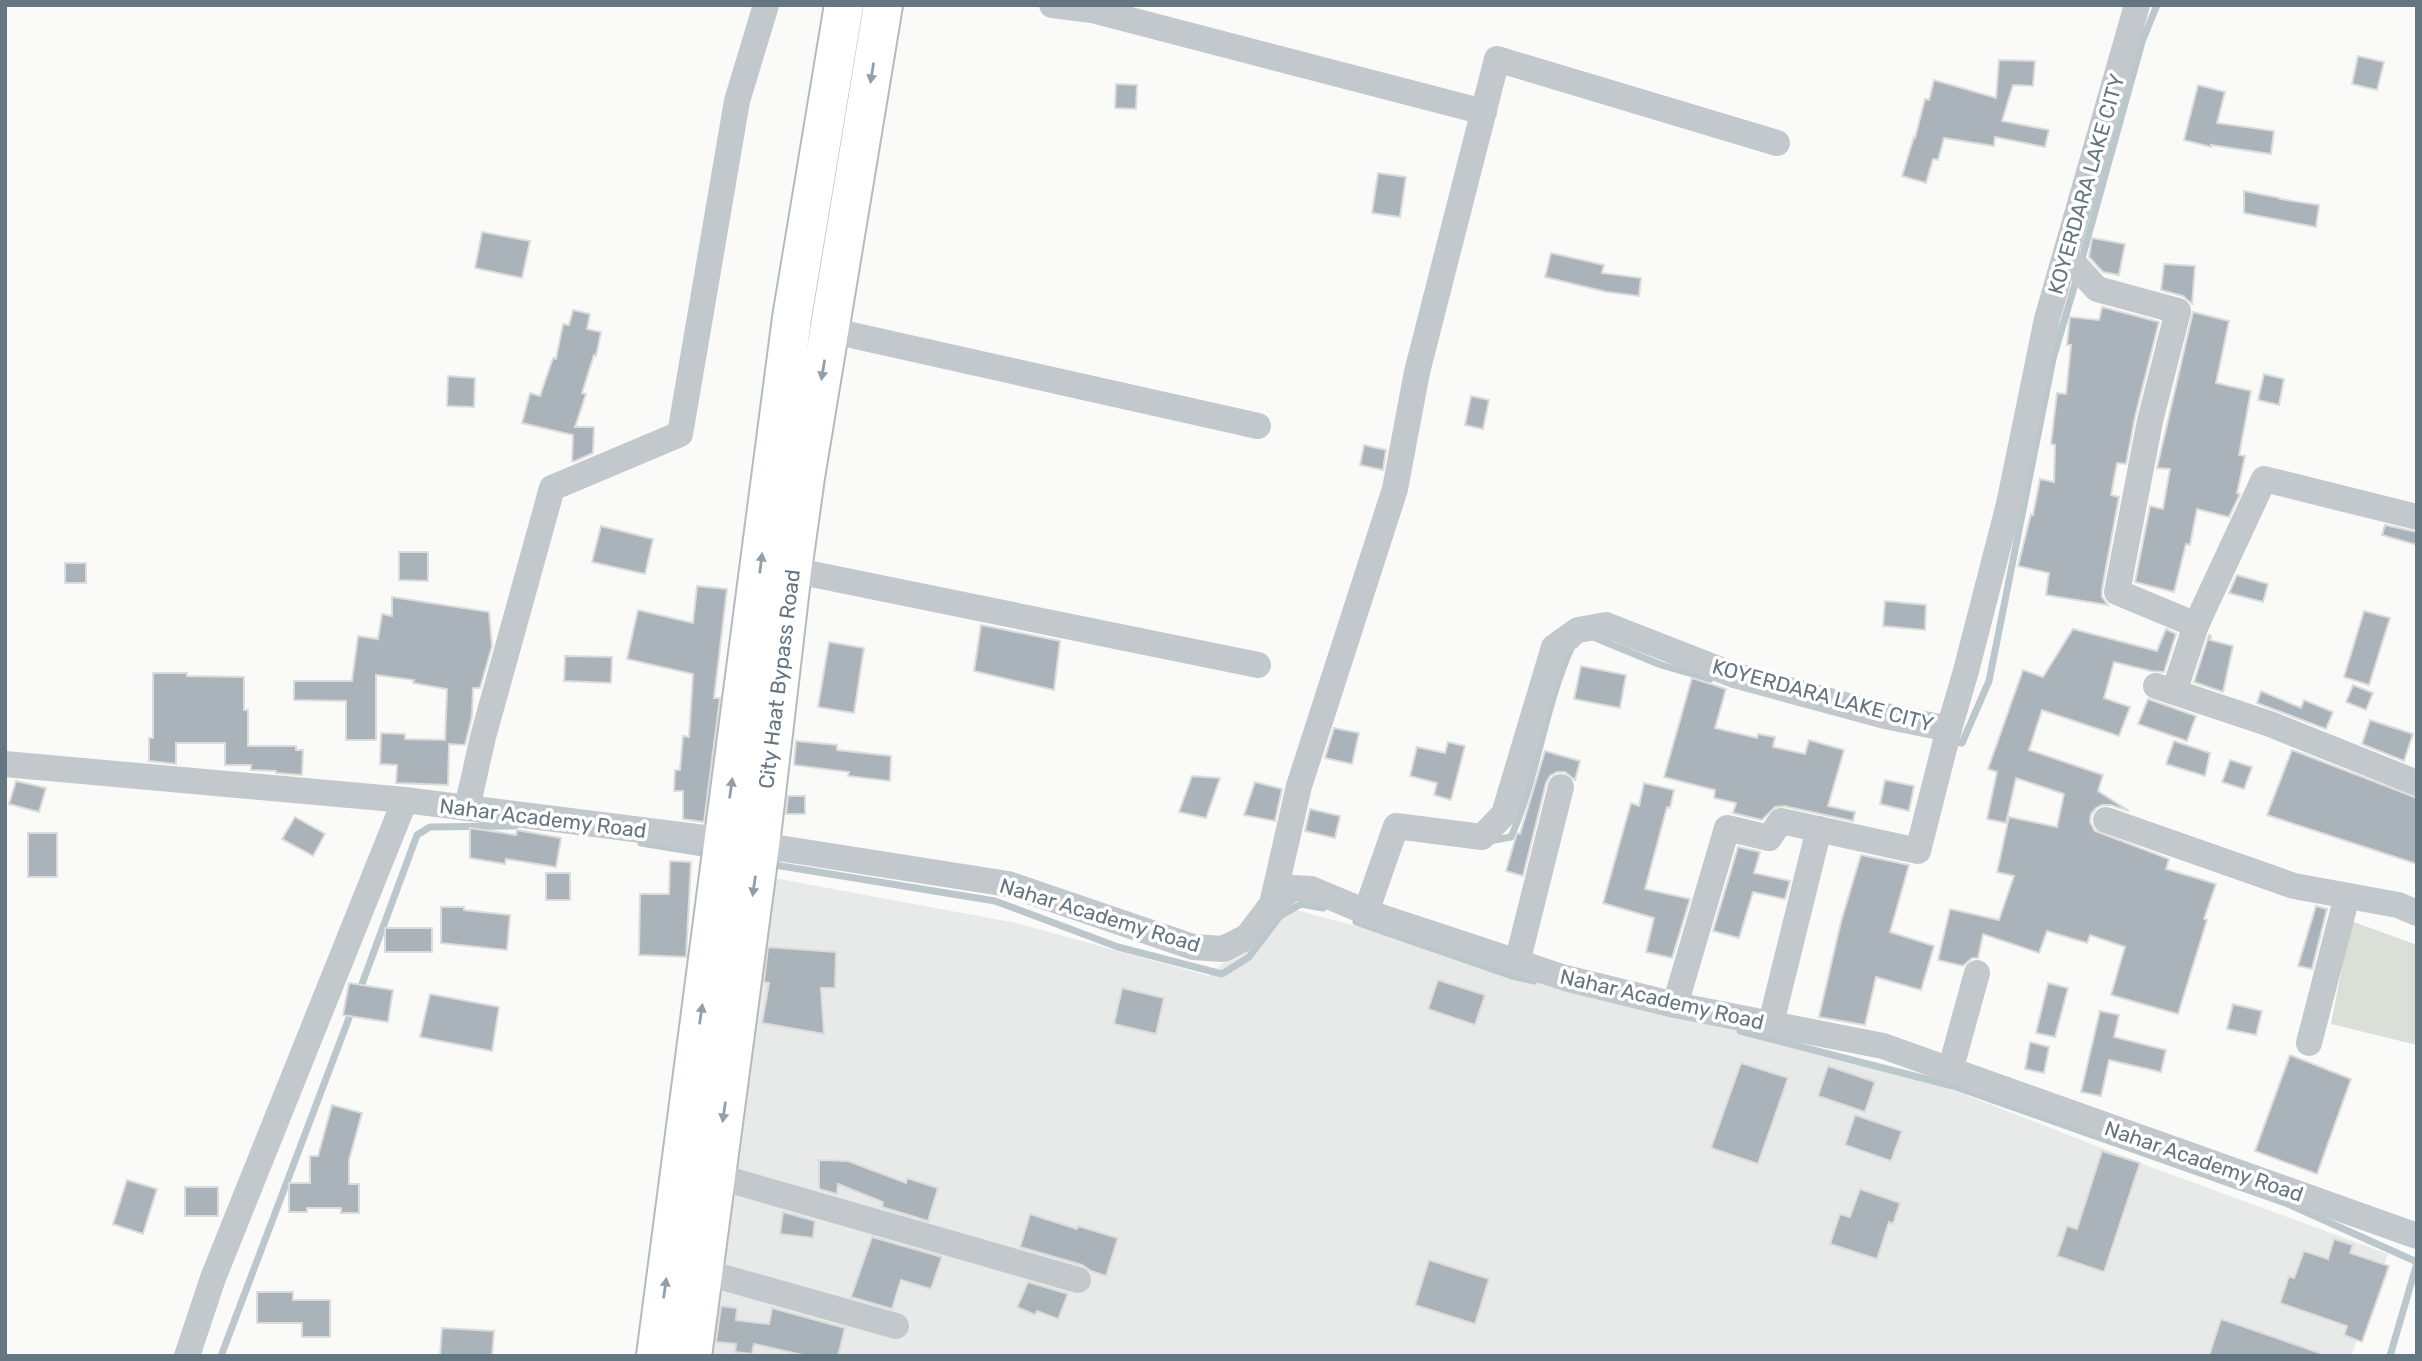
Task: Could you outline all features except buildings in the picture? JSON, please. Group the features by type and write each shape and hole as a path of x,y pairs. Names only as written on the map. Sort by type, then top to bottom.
{"main road":[{"name":"City Haat Bypass Road","path":"692,1356 716,1177 742,844 792,318 844,5"},
{"name":"City Haat Bypass Road","path":"656,1356 742,844 792,570 883,5"}],"street":[{"path":"467,808 552,488 680,433 737,101 766,5"},
{"path":"1052,5 1092,10 1484,112"},
{"name":"KOYERDARA LAKE CITY","path":"1366,912 1396,826 1482,836 1504,814 1554,647 1577,630 1606,625 1734,675 1885,716 1949,729 2006,516 2047,319 2137,5"},
{"path":"1272,904 1299,786 1395,489 1418,372 1497,59 1777,143"},
{"path":"2066,255 2097,289 2178,312 2150,421 2117,592 2196,625"},
{"path":"829,330 1258,426"},
{"path":"2417,517 2264,478 2165,689 2270,724 2417,783"},
{"path":"792,570 1258,666"},
{"path":"1675,1005 1727,828 1769,838 1781,821 1917,851 1949,729"},
{"name":"Nahar Academy Road","path":"5,764 405,800 742,844 1008,884 1192,951 1223,949 1247,937 1272,904 1293,888 1311,888 1366,912 1565,978 1675,1005 1883,1046 2417,1236"},
{"path":"1517,963 1561,788"},
{"path":"187,1356 213,1278 405,800"},
{"path":"2106,820 2294,886 2398,905 2417,913"},
{"path":"1771,1023 1819,829"},
{"path":"2309,1043 2347,896"},
{"path":"1950,1071 1977,973"},
{"path":"716,1177 1078,1280"},
{"path":"704,1272 896,1326"}],"shaded area":[{"path":"753,874 1016,923 1209,976 1285,907 1933,1082 2140,1163 2388,1254 2351,1356 689,1356"},
{"path":"2351,921 2417,945 2417,1045 2331,1024"}],"waterway":[{"path":"2081,262 2142,42 2157,5"},
{"path":"1952,741 1962,743 1989,681 2053,359 2077,277"},
{"path":"1593,637 1661,665 1710,679"},
{"path":"1489,841 1511,837 1528,790 1554,693 1572,646 1575,645"},
{"path":"359,992 417,835 430,827 515,826"},
{"path":"641,843 709,854"},
{"path":"769,864 995,901 1118,947 1222,974 1249,957 1280,916 1301,904 1323,908"},
{"path":"1356,922 1512,976 1534,981"},
{"path":"221,1356 352,1010"},
{"path":"1740,1031 1953,1086 2288,1204 2417,1262"},
{"path":"2390,1356 2417,1263"}]}
